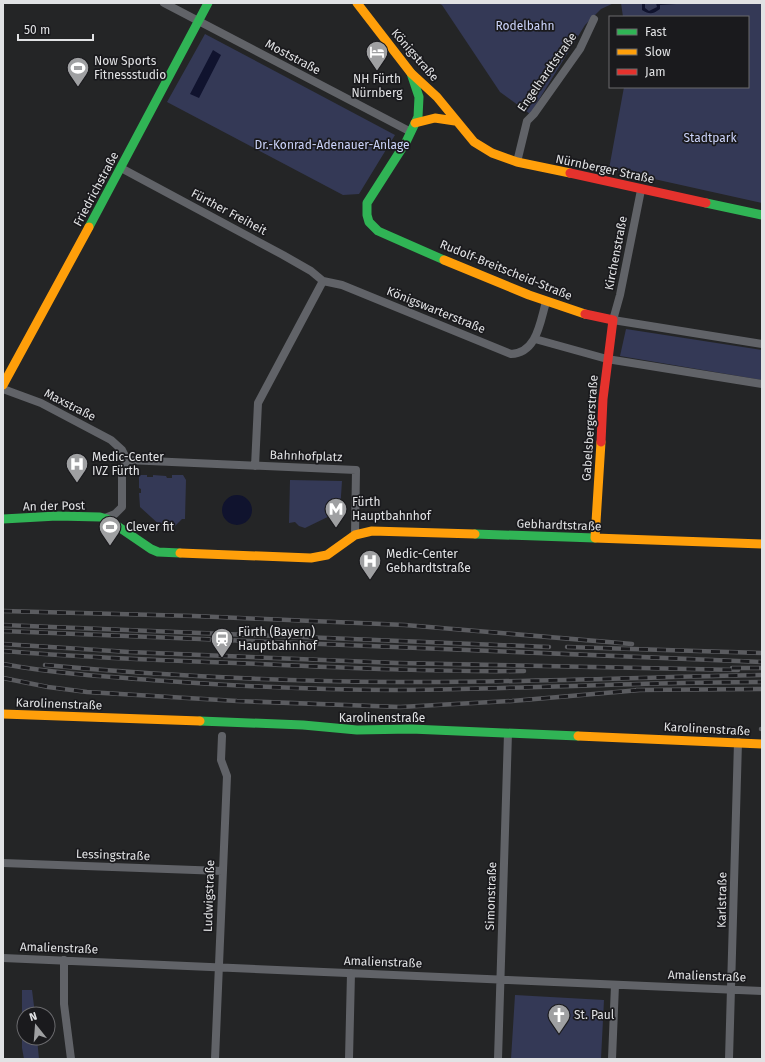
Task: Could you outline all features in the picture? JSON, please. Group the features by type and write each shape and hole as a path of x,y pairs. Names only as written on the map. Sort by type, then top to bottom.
{"main road":[{"name":"Friedrichstraße","path":"3,385 121,168 208,3"},
{"name":"Königstraße","path":"357,3 411,73 437,97 455,121"},
{"path":"411,73 419,98 419,116 411,132"},
{"path":"415,123 425,118 436,116 455,121"},
{"name":"Nürnberger Straße","path":"455,121 474,142 492,153 517,162 762,215"},
{"name":"Rudolf-Breitscheid-Straße","path":"411,132 369,198 366,208 367,220 371,226 378,231 546,302 613,320"},
{"name":"Gabelsbergerstraße","path":"595,538 603,399 613,320"},
{"name":"An der Post","path":"3,520 58,517 105,518"},
{"path":"105,518 146,548 158,552 311,558 327,554 355,535"},
{"name":"Gebhardtstraße","path":"355,535 372,531 762,544"},
{"name":"Karolinenstraße","path":"3,714 303,725 324,729 376,731 411,729 762,744"}],"street":[{"name":"Moststraße","path":"164,3 411,132"},
{"name":"Engelhardtstraße","path":"517,162 527,121 580,49 594,19"},
{"name":"Fürther Freiheit","path":"121,168 312,271 323,281"},
{"name":"Kirchenstraße","path":"613,320 620,295 641,190"},
{"name":"Königswarterstraße","path":"323,281 342,285 511,354 524,352 532,344 535,339 546,302"},
{"path":"255,466 258,403 323,281"},
{"name":"Rudolf-Breitscheid-Straße","path":"613,320 762,344"},
{"path":"535,339 607,359 762,384"},
{"name":"Maxstraße","path":"3,389 41,403 111,440 122,450 127,460"},
{"path":"105,518 115,514 122,507 122,470 127,460"},
{"name":"Bahnhofplatz","path":"127,460 356,470 355,535"},
{"name":"Simonstraße","path":"498,1059 508,733"},
{"name":"Ludwigstraße","path":"215,1059 227,776 221,760 222,736"},
{"name":"Karlstraße","path":"729,1059 738,742"},
{"name":"Lessingstraße","path":"3,863 222,871"},
{"name":"Amalienstraße","path":"3,958 762,990"},
{"path":"64,960 64,1004 71,1059"},
{"path":"348,1059 351,973"},
{"path":"612,1059 615,985"}],"green space":[{"name":"Rodelbahn","path":"438,3 614,3 601,9 585,25 530,114 500,92 442,5"},
{"name":"Stadtpark","path":"621,3 762,3 762,203 609,169 624,88 749,88 749,16 623,16"},
{"name":"Dr.-Konrad-Adenauer-Anlage","path":"205,34 395,135 359,194 343,195 167,102"},
{"path":"626,329 762,350 762,380 620,356"},
{"path":"147,475 147,477 153,477 153,475 166,476 167,478 172,478 172,475 183,475 186,480 185,519 182,519 174,527 162,527 140,507 139,493 141,493 141,489 139,488 139,476"},
{"path":"290,480 342,481 340,511 305,528 299,526 295,522 289,523"},
{"path":"22,990 32,990 34,1006 22,1006"},
{"path":"515,995 604,1000 601,1059 511,1059"},
{"path":"22,1046 38,1046 39,1059 24,1059"}],"shaded area":[{"path":"645,3 645,8 649,11 657,7 656,3 692,3 660,5 660,9 655,12 647,13 642,10 642,4"},
{"path":"213,50 221,55 199,98 190,94"},
{"path":"237,495 248,499 252,510 248,521 237,525 226,521 222,510 226,499"}],"railway":[{"path":"3,611 194,616 405,625 632,644"},
{"path":"3,625 549,647"},
{"path":"3,631 762,662"},
{"path":"3,644 129,652 397,663 738,670"},
{"path":"567,647 762,653"},
{"path":"3,651 67,656 359,668 524,671"},
{"path":"3,664 64,673 125,678 240,686 350,690 423,690 762,682"},
{"path":"45,665 177,675 354,681 489,682 762,675"},
{"path":"732,668 762,668"},
{"path":"3,678 48,687 87,692 237,701 400,707 512,701 640,690"},
{"path":"636,690 762,689"}],"traffic: fast":[{"path":"89,227 208,3"},
{"path":"411,73 419,97 418,117 406,142 367,203 367,215 369,222 378,231 444,260"},
{"path":"706,203 762,215"},
{"path":"3,519 57,516 100,517 107,519 151,549 158,552 180,553"},
{"path":"475,534 595,538"},
{"path":"200,721 303,725 357,730 411,729 578,736"}],"traffic: slow":[{"path":"357,3 411,73 437,97 474,142 492,153 517,162 570,173"},
{"path":"415,123 435,118 455,121"},
{"path":"3,385 89,227"},
{"path":"444,260 529,295 585,314"},
{"path":"601,442 595,538 762,544"},
{"path":"180,553 311,558 327,555 355,535 372,531 475,534"},
{"path":"3,714 200,721"},
{"path":"578,736 762,744"}],"traffic: jam":[{"path":"570,173 706,203"},
{"path":"585,314 613,320 603,399 601,442"}],"place":[{"name":"NH Fürth Nürnberg","path":"377,72"},
{"name":"Now Sports Fitnessstudio","path":"78,88"},
{"name":"Medic-Center IVZ Fürth","path":"77,484"},
{"name":"Fürth Hauptbahnhof","path":"336,528"},
{"name":"Clever fit","path":"110,546"},
{"name":"Medic-Center Gebhardtstraße","path":"370,580"},
{"name":"Fürth (Bayern) Hauptbahnhof","path":"222,658"},
{"name":"St. Paul","path":"559,1034"}]}
